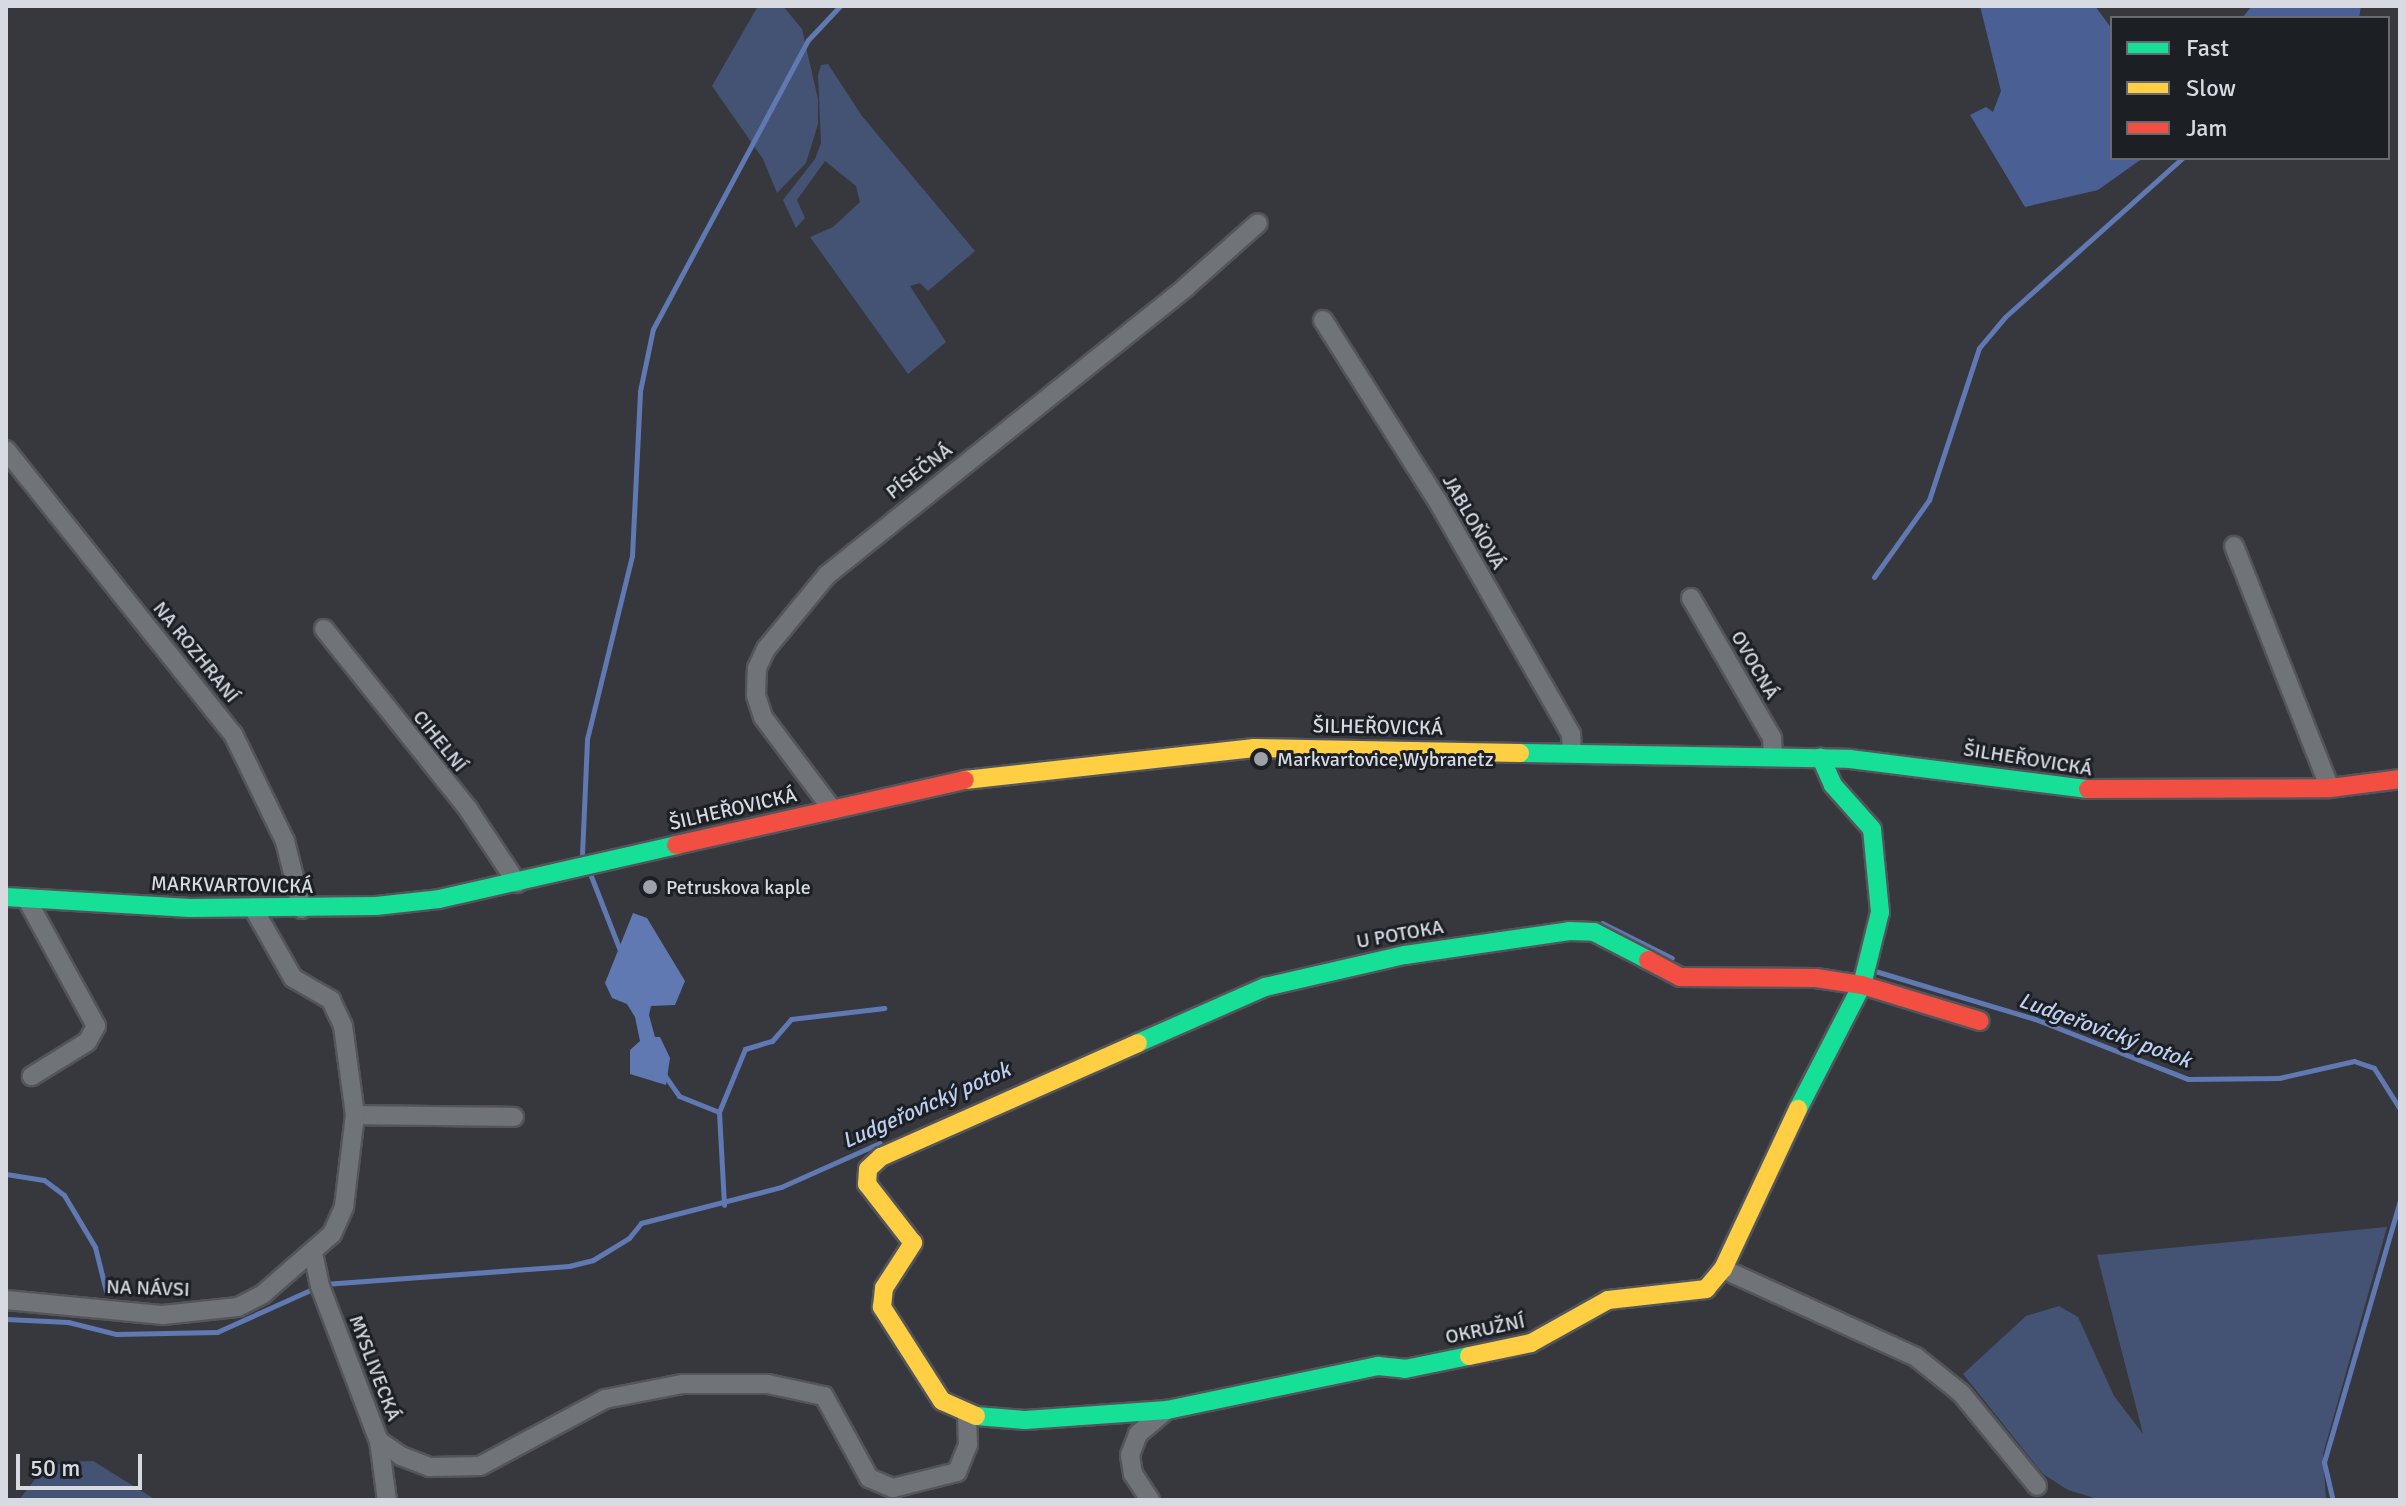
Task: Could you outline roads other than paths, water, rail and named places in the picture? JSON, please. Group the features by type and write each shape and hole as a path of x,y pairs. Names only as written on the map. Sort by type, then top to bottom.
{"street":[{"name":"PÍSEČNÁ","path":"832,809 763,717 756,695 757,668 772,641 827,575 1258,223"},
{"name":"JABLOŇOVÁ","path":"1323,320 1444,513 1571,734 1572,753"},
{"name":"NA ROZHRANÍ","path":"6,450 233,734 285,841 302,909"},
{"path":"2234,546 2330,788"},
{"name":"OVOCNÁ","path":"1691,598 1772,738 1773,756"},
{"name":"CIHELNÍ","path":"324,629 477,821 517,883"},
{"name":"ŠILHEŘOVICKÁ","path":"439,899 996,774 1146,755 1254,748 1773,756 1903,762 2116,793 2330,788 2400,779"},
{"path":"1821,758 1833,785 1872,829 1880,912 1862,985 1754,1194 1723,1269 1916,1357 1961,1393 2037,1486"},
{"name":"MARKVARTOVICKÁ","path":"6,897 302,909 439,899"},
{"path":"26,898 96,1026 87,1042 32,1076"},
{"name":"NA NÁVSI","path":"6,1300 163,1315 238,1307 263,1294 332,1234 344,1207 355,1115 343,1026 331,1000 293,978 253,908"},
{"name":"U POTOKA","path":"967,1415 942,1401 882,1307 884,1288 913,1243 867,1184 868,1169 881,1157 1251,992 1314,973 1569,931 1594,932 1680,977 1816,978 1901,993 1980,1021"},
{"path":"355,1115 514,1117"},
{"name":"MYSLIVECKÁ","path":"313,1253 320,1286 379,1441 387,1500"},
{"name":"OKRUŽNÍ","path":"967,1415 1025,1420 1167,1410 1378,1366 1405,1369 1531,1343 1608,1300 1706,1289 1723,1269"},
{"path":"379,1441 401,1456 461,1469 490,1465 605,1399 682,1384 768,1384 824,1396 869,1478 893,1488 957,1472 968,1445 967,1415"},
{"path":"1150,1500 1133,1474 1130,1455 1138,1434 1167,1410"}],"waterway":[{"path":"582,855 587,739 632,556 640,391 653,329 808,40 840,6"},
{"path":"1874,577 1929,500 1979,348 2005,317 2180,160"},
{"path":"591,876 621,953"},
{"name":"Ludgeřovický potok","path":"1602,923 1672,958"},
{"name":"Ludgeřovický potok","path":"1875,971 2035,1019 2188,1079 2279,1078 2354,1061 2374,1068 2400,1109"},
{"path":"719,1112 745,1049 772,1041 791,1019 884,1008"},
{"path":"663,1073 679,1096 719,1112 724,1205"},
{"name":"Ludgeřovický potok","path":"6,1319 68,1322 116,1334 217,1332 324,1284 569,1266 593,1260 629,1238 641,1223 781,1187 880,1143"},
{"path":"6,1174 44,1180 64,1195 95,1247 106,1291"},
{"path":"2332,1497 2324,1462 2400,1201"}],"place":[{"name":"Markvartovice,Wybranetz","path":"1261,759"},
{"name":"Petruskova kaple","path":"650,887"}]}
